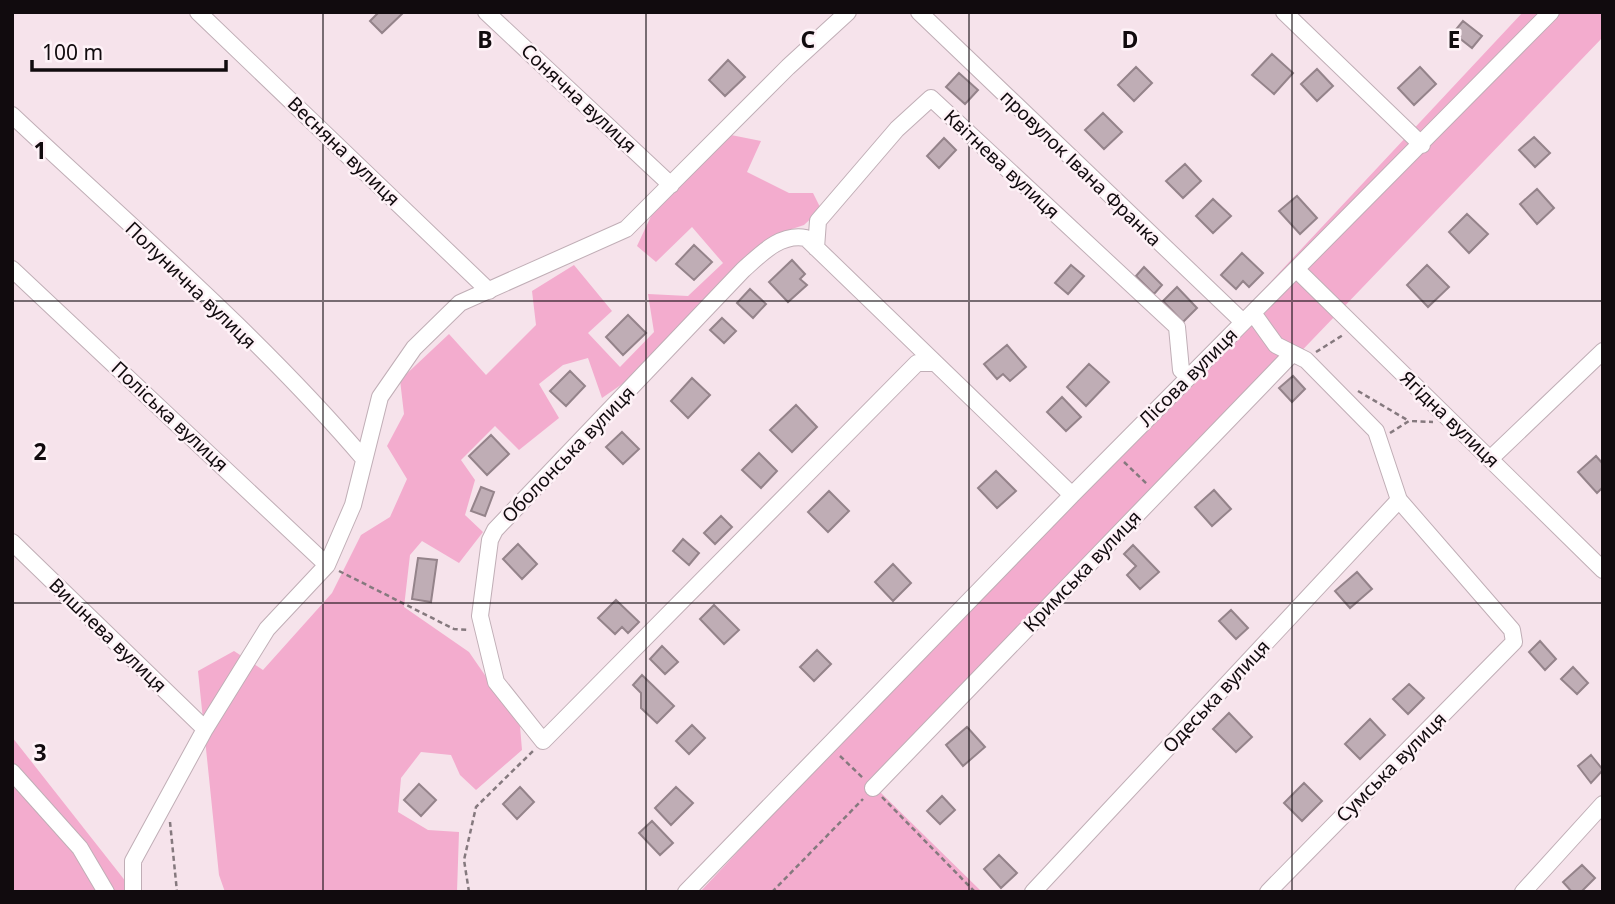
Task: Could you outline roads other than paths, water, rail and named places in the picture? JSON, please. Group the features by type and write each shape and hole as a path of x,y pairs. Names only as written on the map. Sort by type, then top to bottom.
{"street":[{"name":"Весняна вулиця","path":"198,12 489,291"},
{"name":"Сонячна вулиця","path":"486,12 671,185"},
{"path":"133,892 133,862 205,729 267,629 327,565 353,505 380,397 414,348 460,303 626,229 788,67 848,12"},
{"name":"провулок Івана Франка","path":"919,12 1276,345 1298,357 1376,430 1399,500"},
{"path":"1284,12 1422,145"},
{"name":"Лісова вулиця","path":"685,892 1114,452 1422,145 1551,12"},
{"name":"Квітнева вулиця","path":"816,248 818,221 897,129 931,98 1177,327 1181,370 1189,376"},
{"name":"Полунична вулиця","path":"12,115 228,319 331,420 364,459"},
{"name":"Оболонська вулиця","path":"934,363 916,363 542,741 496,682 483,630 480,616 488,548 495,530 765,251 786,238 806,238 1072,495"},
{"name":"Поліська вулиця","path":"12,269 327,565"},
{"name":"Ягідна вулиця","path":"1296,269 1603,570"},
{"path":"1490,459 1603,351"},
{"name":"Кримська вулиця","path":"873,788 1157,494 1298,357"},
{"name":"Сумська вулиця","path":"1268,892 1514,642 1512,630 1399,500"},
{"name":"Одеська вулиця","path":"1033,892 1399,500"},
{"name":"Вишнева вулиця","path":"12,542 205,729"},
{"path":"12,772 80,848 106,892"},
{"path":"1523,892 1603,804"}]}
